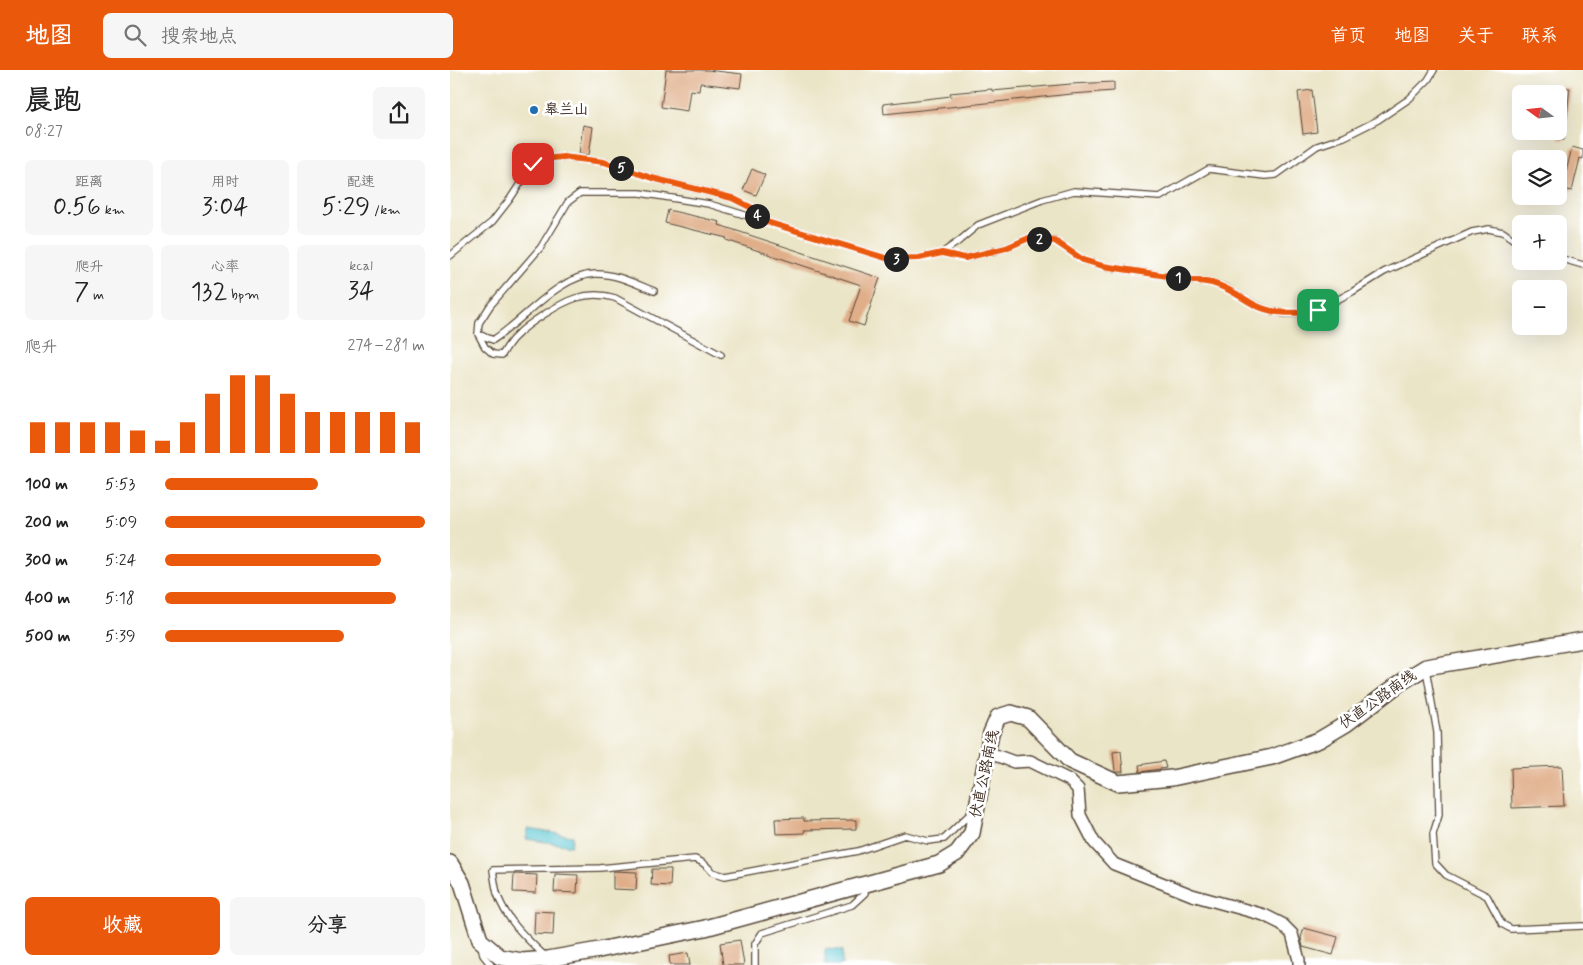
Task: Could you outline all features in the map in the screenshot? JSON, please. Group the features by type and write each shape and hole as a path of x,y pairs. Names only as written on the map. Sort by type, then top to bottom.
{"main road":[{"name":"伏直公路南线","path":"480,940 500,956 522,961 548,959 705,928 939,864 957,853 972,833 991,733 998,717 1011,713 1028,718 1070,761 1118,782 1172,778 1272,757 1319,740 1346,724 1400,683 1426,667 1583,640"},
{"path":"450,863 462,883 480,940"}],"street":[{"path":"987,752 1014,762 1030,761 1069,780 1078,789 1080,815 1094,842 1114,864 1192,895 1264,914 1282,924 1292,934 1299,960 1298,965"}],"lane":[{"path":"722,355 614,298 604,295 575,298 550,312 515,336 502,354 493,354 485,347 478,334 479,323 490,306 541,248 568,202 580,193 640,193 709,204 889,259 919,258 942,253 978,226 1042,200 1074,191 1160,197 1208,169 1265,176 1276,175 1317,146 1344,137 1378,120 1409,99 1428,80 1434,70"},
{"path":"450,256 492,222 533,164 543,159 563,157 604,162 652,178 732,198 754,209 757,219"},
{"path":"942,253 965,258 1006,248 1029,238 1055,241 1083,260 1103,266 1212,283 1226,287 1259,307 1285,314 1318,310 1384,272 1472,232 1489,230 1503,232 1512,238"},
{"path":"1567,260 1583,265"},
{"path":"478,334 493,340 560,287 579,278 595,274 623,279 654,291"},
{"path":"1426,667 1437,732 1439,815 1433,834 1434,863 1446,875 1487,896 1502,924 1511,928 1583,926"},
{"path":"548,959 524,936 503,906 497,893 493,870 600,868 695,859 708,866 712,872 725,876 858,851 905,835 928,841 944,839 978,806"},
{"path":"755,965 754,944 762,933 852,905 865,893 865,884"},
{"path":"480,940 484,955 491,965"}],"water":[{"path":"528,829 573,836 571,846 526,839"},
{"path":"825,949 842,950 842,965 825,965"}],"building":[{"path":"666,70 707,70 742,74 740,88 700,83 699,91 690,90 687,111 661,107"},
{"path":"1114,82 1114,91 884,114 883,104 951,96 950,93"},
{"path":"1568,88 1570,88 1568,105"},
{"path":"1312,90 1317,132 1303,134 1298,92"},
{"path":"583,125 593,127 589,155 579,154"},
{"path":"1572,147 1583,150 1583,159 1580,158 1572,191 1567,190 1567,168"},
{"path":"752,169 765,175 756,195 743,190"},
{"path":"668,210 720,222 719,225 880,278 864,326 849,321 861,285 726,240 727,238 665,223"},
{"path":"1121,751 1123,772 1117,772 1115,771 1113,752"},
{"path":"1164,761 1166,768 1140,772 1139,765"},
{"path":"1562,766 1564,806 1512,808 1511,768"},
{"path":"804,818 804,821 856,820 856,829 804,830 805,833 776,834 775,819"},
{"path":"652,869 671,869 670,886 651,885"},
{"path":"613,871 637,872 636,890 613,889"},
{"path":"514,874 537,875 536,893 513,892"},
{"path":"555,874 578,875 577,893 554,892"},
{"path":"535,911 554,912 553,935 534,934"},
{"path":"1304,928 1338,937 1333,955 1303,947 1301,938"},
{"path":"740,940 744,965 723,965 720,943"},
{"path":"688,953 690,965 670,965 669,956"}],"place":[{"name":"皋兰山","path":"534,110"}],"route":[{"path":"533,164 543,159 563,157 604,162 652,178 732,198 754,209 757,219 889,259 919,258 942,253 965,258 1006,248 1029,238 1055,241 1083,260 1103,266 1212,283 1226,287 1265,309 1285,314 1318,310"}]}
